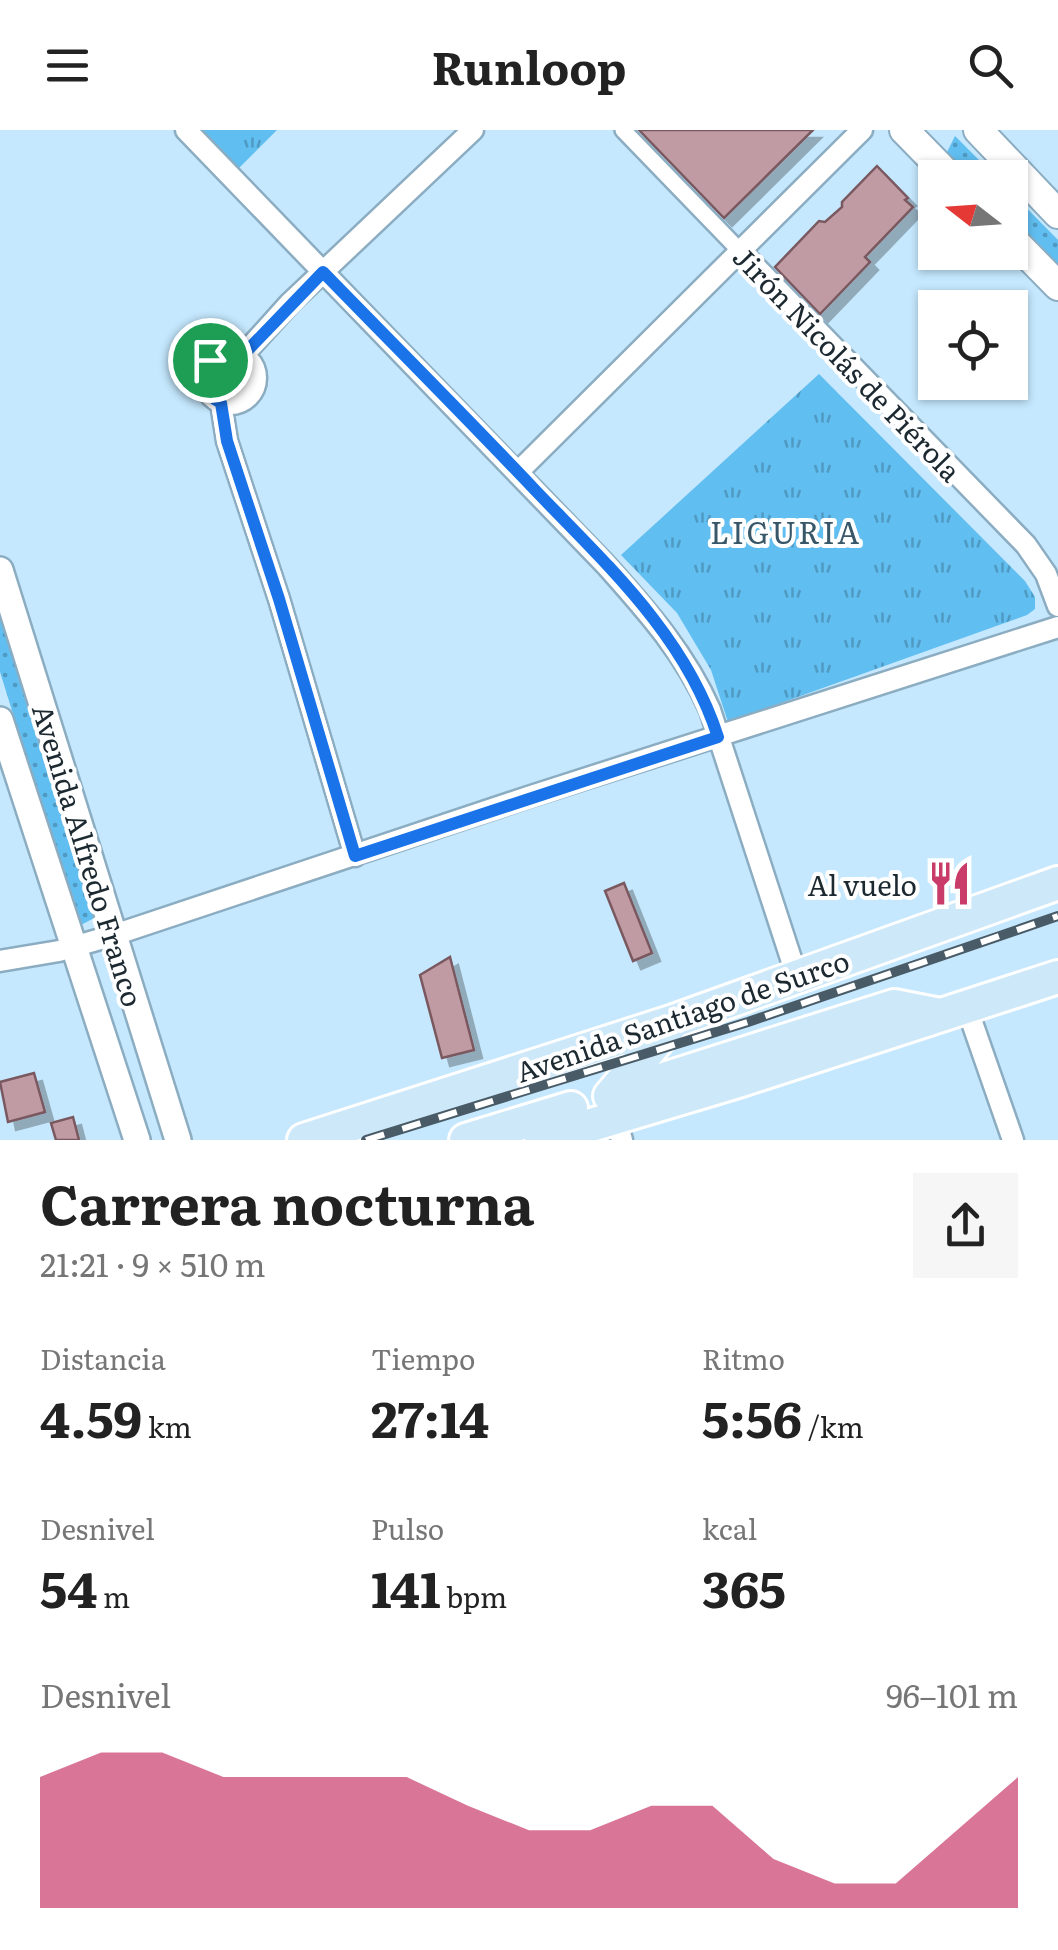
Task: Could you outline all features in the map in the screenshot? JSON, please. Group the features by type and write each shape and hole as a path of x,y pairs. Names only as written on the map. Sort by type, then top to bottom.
{"main road":[{"path":"904,130 933,160"},
{"path":"978,130 1058,214"},
{"path":"1028,255 1058,286"},
{"name":"Avenida Santiago de Surco","path":"304,1140 674,1021 1058,882"},
{"name":"Avenida Santiago de Surco","path":"541,1140 1058,977"},
{"path":"615,1117 674,1021"},
{"name":"Avenida Santiago de Surco","path":"466,1140 615,1117"}],"street":[{"path":"186,130 518,472 663,630 694,676 718,737 796,977"},
{"path":"243,355 323,272 473,130"},
{"name":"Jirón Nicolás de Piérola","path":"623,130 1026,545 1046,574 1058,606"},
{"path":"518,472 862,130"},
{"path":"226,352 243,355 254,368 256,385 246,399 230,405 221,403 208,393 206,368 210,360 226,352"},
{"path":"221,403 227,441 279,599 355,856"},
{"name":"Avenida Alfredo Franco","path":"0,570 178,1140"},
{"path":"0,961 114,935 1058,627"},
{"name":"Avenida Alfredo Franco","path":"0,720 138,1140"},
{"path":"956,1012 1013,1140"},
{"path":"127,1108 164,1096"}],"green space":[{"path":"202,130 277,130 238,169"},
{"path":"955,136 979,160 949,160 945,156"},
{"path":"1028,209 1058,240 1058,273 1028,242"},
{"path":"230,362 242,366 246,378 242,390 230,394 218,390 214,378 218,366"},
{"path":"819,374 1025,581 1035,597 1035,609 728,722 711,670 677,613 621,555"},
{"path":"0,586 98,916 79,926 0,672"}],"building":[{"path":"639,130 813,130 724,218"},
{"path":"877,166 913,207 865,257 870,262 820,314 775,267 819,221 825,222 842,207 842,202"},
{"path":"624,883 652,953 633,961 605,891"},
{"path":"450,957 474,1050 442,1058 420,975"},
{"path":"34,1073 45,1112 8,1122 0,1082"},
{"path":"73,1117 79,1140 56,1140 51,1123"}],"railway":[{"path":"366,1140 748,1022 1058,916"}],"place":[{"name":"Al vuelo","path":"950,884"}],"district":[{"name":"LIGURIA","path":"786,531"}],"route":[{"path":"323,272 651,615 694,676 718,737 355,856 279,599 227,441 221,403 208,393 204,384 210,360 226,352 243,355 323,272"}]}
